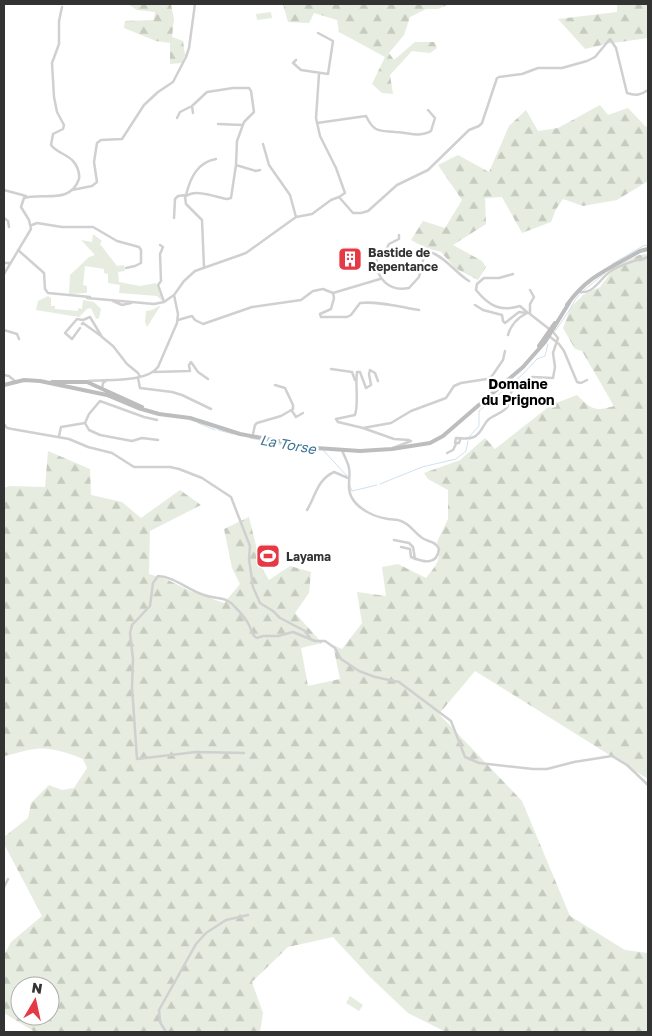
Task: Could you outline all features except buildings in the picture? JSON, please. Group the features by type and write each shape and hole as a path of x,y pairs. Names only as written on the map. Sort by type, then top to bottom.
{"main road":[{"path":"46,382 84,382 148,411 190,418 224,430 316,448 344,450 392,449 430,443 444,436 515,376 550,337 576,292 591,279 640,251 648,249"},
{"path":"530,359 552,332"},
{"path":"4,385 35,380 107,395 132,404"},
{"path":"67,387 68,382"},
{"path":"92,392 98,387"},
{"path":"224,430 267,438"}],"street":[{"path":"4,190 27,197 56,196 96,183 98,179 94,162 97,143 101,140 122,139 144,106 158,92 173,82 189,48 195,4"},
{"path":"62,7 59,21 60,44 52,63 54,97 57,112 64,125 63,129 53,134 51,145 74,161 77,167 80,174 71,190"},
{"path":"296,60 293,63 299,69 319,74 328,74 333,41 318,33"},
{"path":"339,197 353,213 361,213 374,206 397,185 428,170 440,161 469,130 482,123 499,76 522,74 538,68 562,68 587,61 595,57 610,39 616,48 627,94 643,94 648,90"},
{"path":"154,372 178,321 175,297 188,276 204,267 246,253 296,217 312,214 331,200 345,193 336,168 320,136 317,123 319,74"},
{"path":"174,218 175,199 178,196 199,193 227,199 231,198 238,141 243,125 254,112 251,91 249,88 233,88 208,92 192,106 180,112 177,118"},
{"path":"192,106 193,113"},
{"path":"317,123 366,116 375,129 405,134 424,134 431,131 435,118 428,110"},
{"path":"218,124 243,125"},
{"path":"263,144 269,165 290,195 296,217"},
{"path":"204,267 202,220 186,204 186,195 193,176 202,164 216,159"},
{"path":"236,165 256,171 260,170"},
{"path":"4,274 4,265 10,263 30,232 32,225 21,207 24,198 27,197"},
{"path":"4,218 8,221 9,227"},
{"path":"32,225 37,223 62,227 93,226 117,241 139,247 141,250 141,262 126,268"},
{"path":"380,279 377,259 389,244 399,239 399,235"},
{"path":"160,245 163,247 160,254 162,282 158,285 164,302"},
{"path":"18,250 44,273 45,289 48,294 110,300 122,305 135,302 154,304 175,297"},
{"path":"178,321 192,316 203,324 252,307 301,300 313,291 323,289 333,293 380,279 398,289 409,288 419,277 424,256 430,252 438,255 469,281"},
{"path":"576,292 592,290 611,269 648,257"},
{"path":"447,453 453,450 456,438 460,440 475,437 481,432 488,420 506,408 512,391 532,377 553,378 555,367 553,353 558,338 520,306 512,308 492,305 476,290 477,284 484,278 499,278 513,274"},
{"path":"528,313 534,297 530,290"},
{"path":"333,293 333,305 331,309 320,314 321,317 347,317 351,315 360,303 382,304 419,310"},
{"path":"475,305 483,310 502,315 505,323 519,312 528,313"},
{"path":"508,335 510,328 518,317 528,313"},
{"path":"80,328 72,339 64,333 77,319 83,320 90,317 102,337"},
{"path":"82,324 83,322 113,346 127,364 138,373 140,388 172,392 211,409"},
{"path":"4,330 17,334 19,339"},
{"path":"550,337 564,352 577,382 581,383 587,380"},
{"path":"363,428 391,423 411,411 446,398 454,386 461,383 487,379 492,376 503,360 505,350"},
{"path":"84,382 139,377 154,372 190,370 189,365 191,362 198,372 208,379"},
{"path":"332,369 352,372 356,381"},
{"path":"378,381 372,370 369,371 372,384 369,388 366,388 359,372 356,372 357,404 355,415 338,418 336,421 394,439 410,440 411,442 392,449"},
{"path":"4,375 16,382"},
{"path":"98,387 106,379"},
{"path":"274,385 285,388 293,405 292,411 296,416 304,413"},
{"path":"85,423 100,401 158,420"},
{"path":"129,411 132,404"},
{"path":"253,434 257,423 272,420 292,411"},
{"path":"59,437 61,427 85,423"},
{"path":"85,423 89,430 100,435 132,441 142,438 158,440"},
{"path":"4,424 7,428 59,437 112,454 134,467 170,467 179,469 202,478 231,497 250,546 249,559 253,587 260,603 280,618 305,631 310,638"},
{"path":"344,450 349,468 349,491 352,499 367,512 387,519 401,520 416,534 438,546 439,553 432,561 426,562 411,557 408,547 401,547"},
{"path":"307,510 318,486 329,474 338,472 348,478"},
{"path":"394,540 408,543 413,547 416,559"},
{"path":"244,753 196,752 137,759 132,687 133,659 130,633 132,625 149,608 155,579 158,576 167,577 205,596 223,598 230,602 237,608 249,625 252,634 257,638 265,635 278,636 293,632 315,641 323,641 335,648 341,659 359,671 375,677 399,682 453,724 465,757 480,763 534,769 612,756 627,765 648,784"},
{"path":"4,887 8,879"},
{"path":"166,1032 160,1022 159,1010 196,944 206,933 226,920 248,915"}],"green space":[{"path":"128,4 171,4 174,19 172,37 183,41 185,55 182,63 170,64 170,43 156,41 124,28 125,21 154,20 155,12 137,10"},
{"path":"283,4 449,4 438,9 426,9 410,17 404,35 389,53 394,60 415,42 434,42 437,48 430,53 412,51 390,75 393,94 382,93 372,84 385,57 339,32 337,20 314,13 309,23 288,22"},
{"path":"617,4 648,4 648,38 585,49 558,19 617,12"},
{"path":"271,12 272,18 257,20 256,14"},
{"path":"600,105 608,115 628,108 646,127 648,126 648,181 617,200 583,206 563,199 556,209 551,222 522,233 502,197 485,198 486,224 453,245 482,261 486,267 478,280 455,268 441,252 426,248 411,240 423,221 445,228 462,200 438,165 458,155 489,172 509,126 526,110 538,131 558,128"},
{"path":"93,234 102,241 100,244 117,266 124,265 125,271 118,272 119,282 140,286 156,283 162,301 157,296 119,293 120,285 108,283 108,274 104,273 104,269 85,266 83,285 87,286 87,293 69,294 70,275 89,257 95,255 81,240 92,242"},
{"path":"648,254 648,779 475,671 439,714 522,801 570,916 625,950 648,953 648,1032 446,1032 408,1013 370,977 333,937 288,947 252,982 263,1013 260,1032 35,1032 25,1026 60,1026 60,976 10,976 10,1017 4,1013 4,955 11,942 42,916 4,844 4,837 28,818 31,803 49,785 62,790 74,788 87,768 83,759 53,750 35,749 4,756 4,488 10,486 45,487 48,451 90,469 91,495 122,502 141,518 180,490 201,505 150,531 149,574 224,603 240,584 232,568 224,529 249,517 261,566 269,580 290,566 311,572 309,593 295,613 322,643 301,648 308,686 340,679 333,645 342,649 362,623 357,592 386,596 382,567 398,564 426,578 437,562 439,548 437,542 448,519 448,490 428,479 424,473 460,460 485,438 495,449 551,405 577,395 593,408 602,409 614,406 582,351 575,349 563,328 571,307 583,295 600,287 615,267 639,255"},
{"path":"48,296 51,298 51,306 55,306 55,309 78,311 78,308 82,309 83,300 94,302 101,309 99,318 96,319 91,308 87,309 79,317 36,310 38,301"},
{"path":"161,305 147,327 145,322 146,311"},
{"path":"350,996 363,1005 359,1011 346,1003"}],"waterway":[{"path":"612,264 648,245"},
{"path":"583,291 605,273"},
{"path":"555,331 579,295"},
{"path":"469,437 479,426 479,411 522,375 537,359 545,356 548,344"},
{"name":"La Torse","path":"198,423 215,430"},
{"name":"La Torse","path":"218,430 233,434"},
{"name":"La Torse","path":"250,438 319,450"},
{"path":"380,484 422,467 456,459 466,451 468,441"},
{"name":"La Torse","path":"323,450 347,476"},
{"path":"350,486 352,491 377,485"}],"place":[{"name":"Bastide de Repentance","path":"350,259"},
{"name":"Layama","path":"268,556"}],"district":[{"name":"Domaine du Prignon","path":"518,392"}]}
